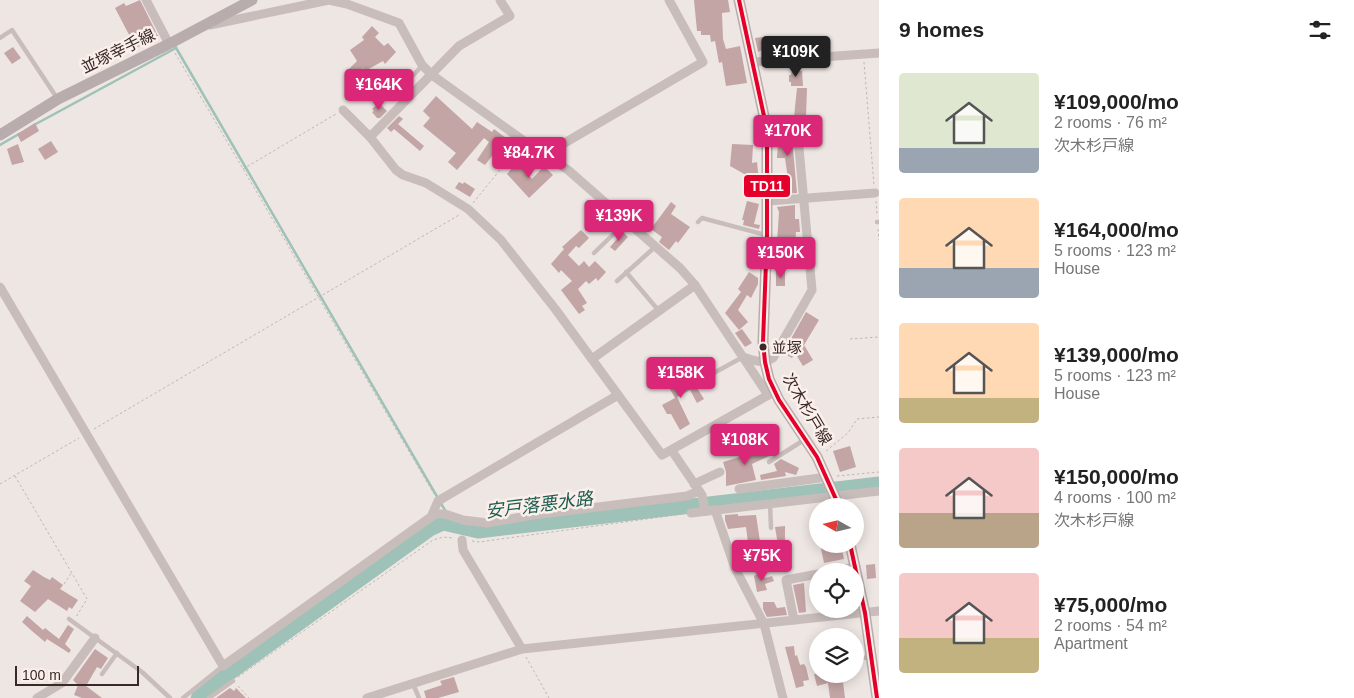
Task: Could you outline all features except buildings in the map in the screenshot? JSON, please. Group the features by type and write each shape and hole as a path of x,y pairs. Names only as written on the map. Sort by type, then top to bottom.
{"main road":[{"name":"並塚幸手線","path":"0,134 58,99 252,0"},
{"name":"次木杉戸線","path":"741,1 766,131 768,202 764,362 772,394 817,457 836,498"},
{"path":"864,608 878,698"}],"street":[{"path":"146,0 169,44"},
{"path":"201,27 329,0 347,4 398,23 422,65 432,75 568,170 680,268 695,285 743,357 772,394 662,455 592,359 501,240 468,210 426,183 402,176 370,137 343,110"},
{"path":"370,137 459,46 510,16 500,0"},
{"path":"544,155 704,62 669,0"},
{"path":"752,62 879,53"},
{"path":"743,357 764,362 773,358 812,290 800,148"},
{"path":"768,202 875,193"},
{"path":"592,359 695,285"},
{"path":"0,287 223,666 431,516 445,514 463,520 487,523 533,515 687,496 699,490 720,472"},
{"path":"431,516 438,501 618,395"},
{"path":"672,451 699,490 705,511"},
{"path":"739,489 827,477"},
{"path":"848,498 879,490"},
{"path":"691,513 770,503 809,502"},
{"path":"715,510 735,568 764,624 783,698"},
{"path":"462,540 463,550 522,650"},
{"path":"794,620 786,580 809,576"},
{"path":"367,698 522,650 879,611"},
{"path":"37,698 62,683 95,638"}],"lane":[{"path":"0,38 12,30 58,99"},
{"path":"392,97 422,65"},
{"path":"698,222 702,218 767,235"},
{"path":"594,254 626,222"},
{"path":"617,281 654,246"},
{"path":"626,272 658,311"},
{"path":"699,381 743,357"},
{"path":"770,462 805,439"},
{"path":"770,503 771,528"},
{"path":"71,621 142,672 170,698"},
{"path":"102,674 116,653"},
{"path":"864,658 871,657"},
{"path":"183,698 223,666"},
{"path":"209,698 233,680"},
{"path":"413,684 419,698"}],"path":[{"path":"169,44 320,297 438,501"},
{"path":"864,55 879,240"},
{"path":"242,169 343,110"},
{"path":"0,484 468,210 524,141"},
{"path":"850,339 879,337"},
{"path":"817,457 848,433 857,419 879,417"},
{"path":"827,477 879,472"},
{"path":"15,475 87,599 71,621"},
{"path":"249,698 233,680 433,540 443,538 479,542 691,513"},
{"path":"64,584 72,572"},
{"path":"522,650 550,698"}],"waterway":[{"path":"175,46 446,512"},
{"path":"34,125 176,48"},
{"path":"0,145 19,134"},
{"name":"安戸落悪水路","path":"198,698 224,677 430,529 443,523 478,531 879,484"},
{"name":"安戸落悪水路","path":"450,519 454,526"}],"transit line":[{"name":"TD11","path":"739,0 764,116 767,144 767,235 763,342 765,362 769,379 779,400 817,457 835,498"},
{"name":"TD11","path":"852,553 865,613 877,698"}],"place":[{"name":"並塚","path":"763,347"}]}
